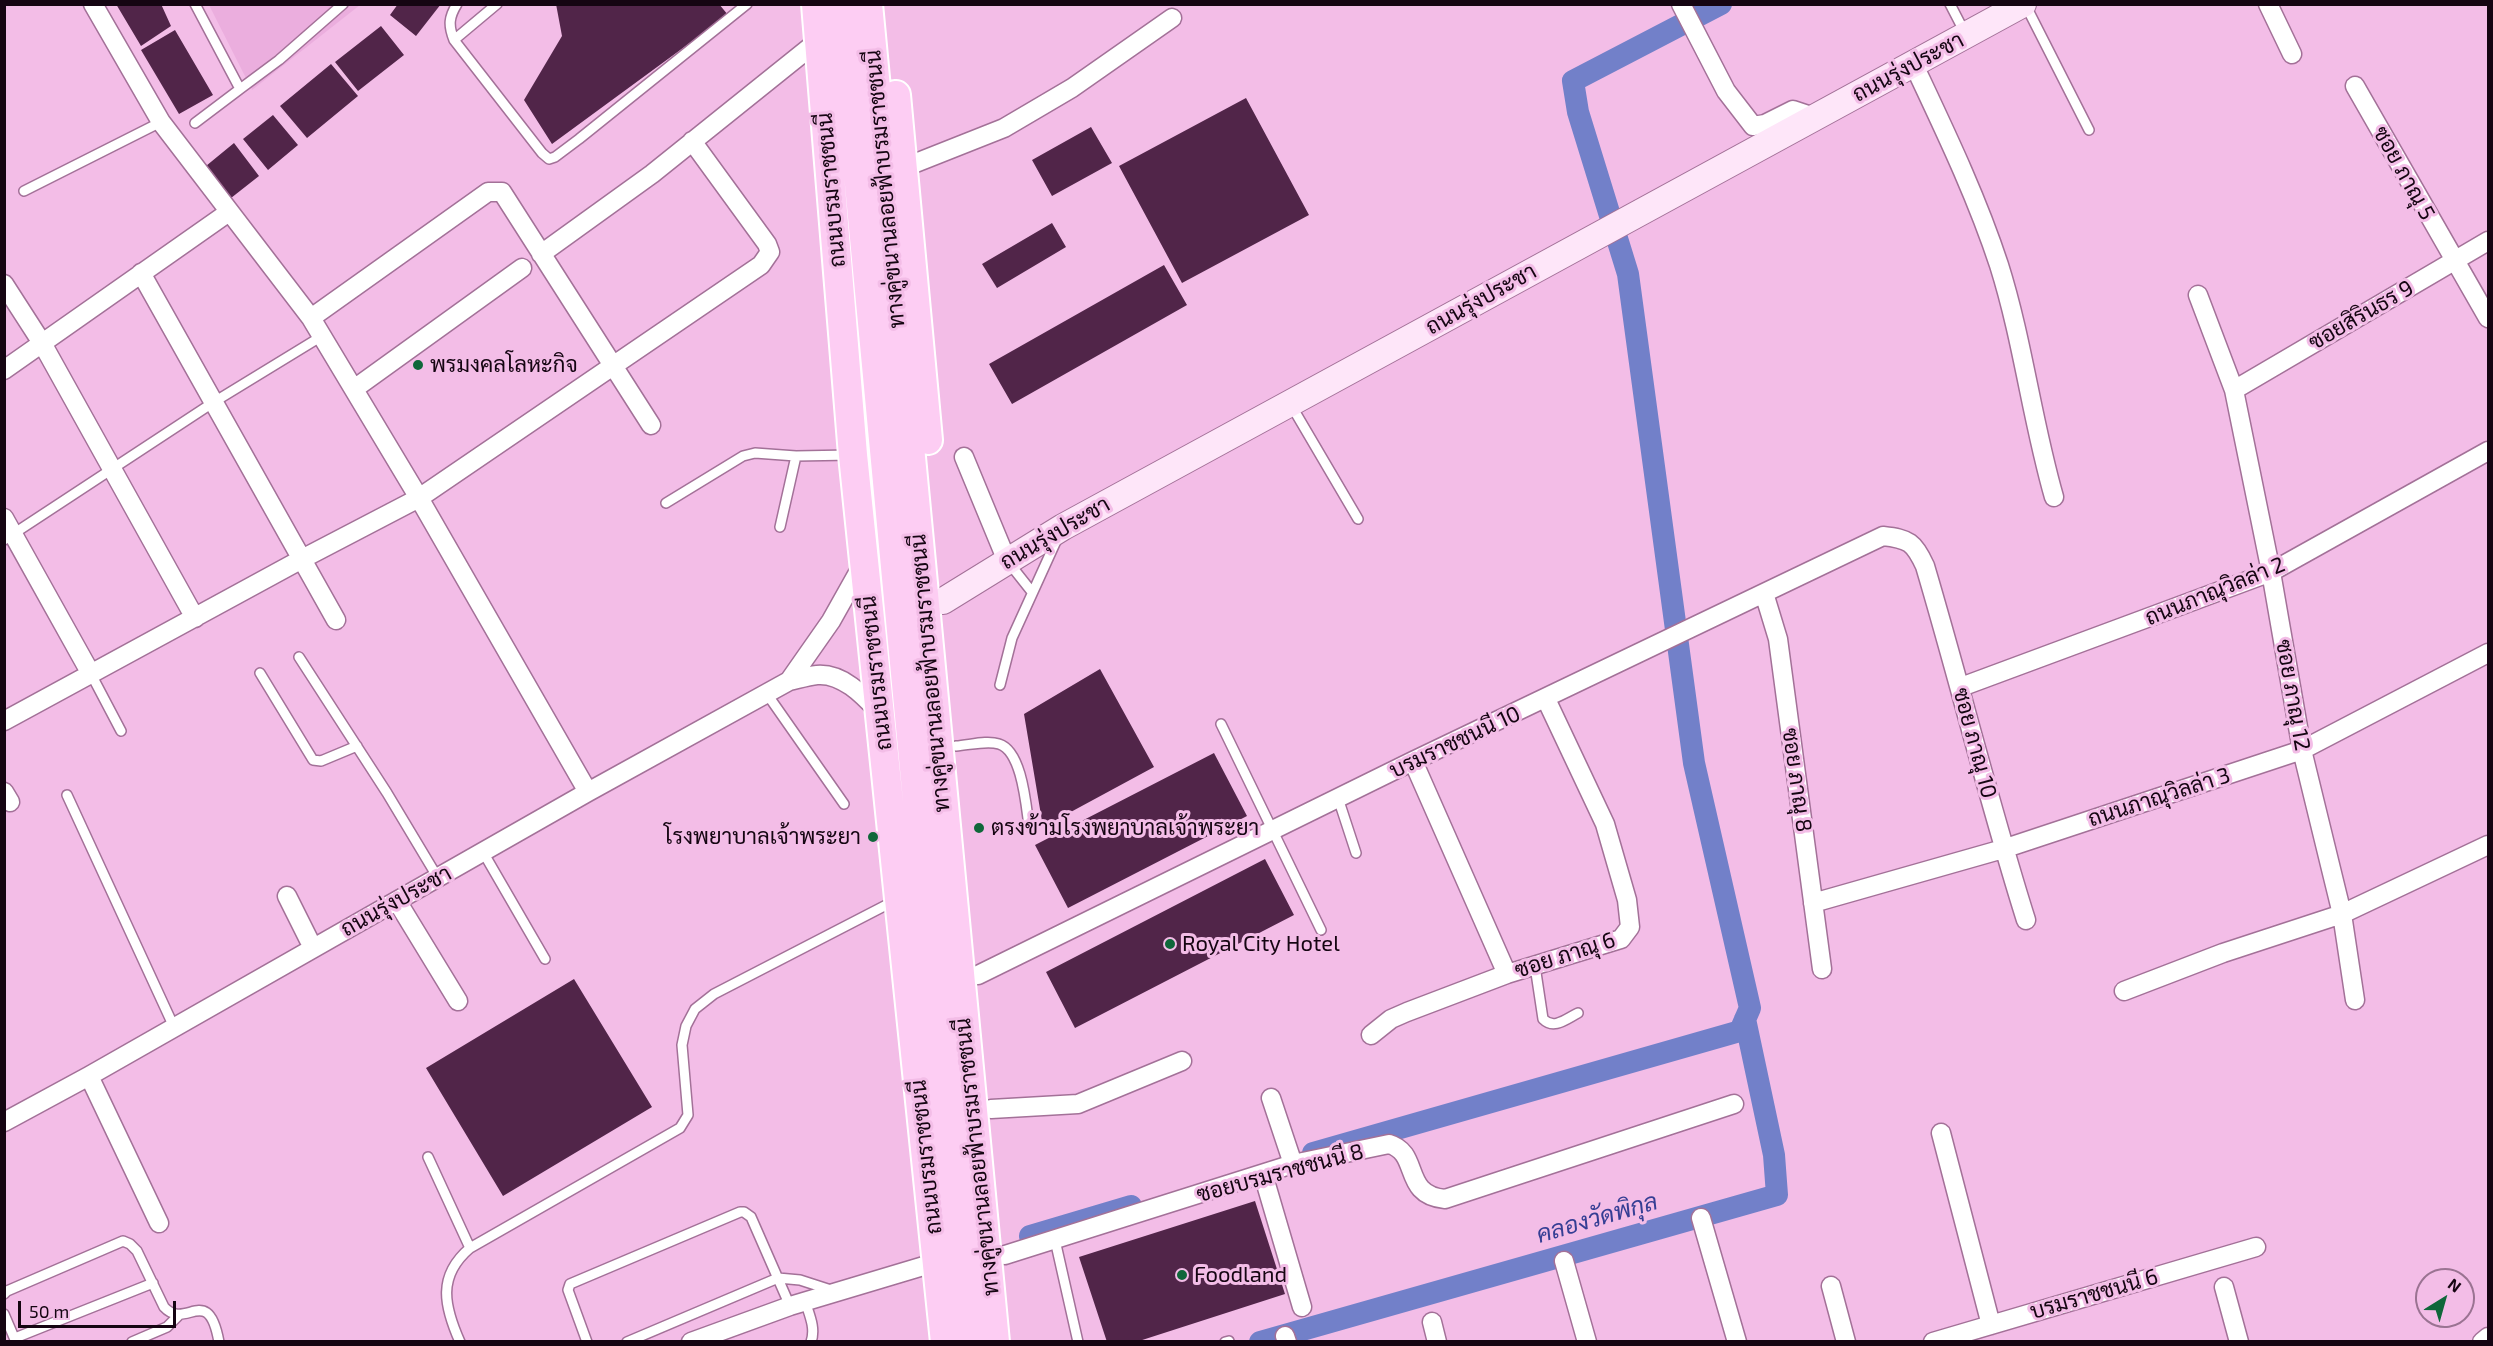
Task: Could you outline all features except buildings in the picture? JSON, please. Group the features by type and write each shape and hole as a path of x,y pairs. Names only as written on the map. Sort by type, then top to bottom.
{"main road":[{"name":"ถนนบรมราชชนนี","path":"816,4 853,455 945,1341"},
{"name":"ทางคู่ขนานลอยฟ้าบรมราชชนนี","path":"842,4 968,1341"},
{"name":"ทางคู่ขนานลอยฟ้าบรมราชชนนี","path":"868,4 995,1341"},
{"path":"887,4 1014,1341"}],"street":[{"path":"93,4 161,122 311,318 419,498 588,792"},
{"name":"ถนนรุ่งประชา","path":"943,601 1063,527 2024,4"},
{"path":"2268,4 2292,54"},
{"path":"1688,7 1726,92 1753,126 1765,124 1793,110 1814,117"},
{"path":"903,168 1004,128 1072,88 1172,18"},
{"path":"541,254 652,174 819,40"},
{"path":"1912,63 1965,176 1999,265 2018,335 2042,457 2055,497"},
{"name":"ซอย ภาณุ 5","path":"2355,86 2488,318"},
{"path":"4,721 419,498 761,265 770,252 768,244 692,141"},
{"path":"311,318 488,192 496,190 507,197 651,425"},
{"path":"4,370 229,212"},
{"name":"ซอยสิรินธร 9","path":"2234,390 2488,241"},
{"path":"354,389 522,268"},
{"path":"141,273 336,620"},
{"path":"4,284 42,344 195,618"},
{"name":"ซอย ภาณุ 12","path":"2198,295 2234,390 2271,572 2302,750 2342,914 2355,1000"},
{"name":"ถนนภาณุวิลล่า 2","path":"1961,687 2271,572 2488,451"},
{"path":"964,457 1007,561"},
{"path":"7,531 91,674"},
{"name":"บรมราชชนนี 10","path":"978,975 1413,761 1883,536 1904,539 1917,548 1924,566"},
{"name":"ถนนรุ่งประชา","path":"789,681 831,621 864,560"},
{"name":"ซอย ภาณุ 10","path":"1924,566 1961,687 2003,849 2026,920"},
{"name":"ซอย ภาณุ 8","path":"1764,592 1778,639 1822,969"},
{"name":"ถนนภาณุวิลล่า 3","path":"1813,903 2003,849 2302,750 2488,652"},
{"name":"ถนนรุ่งประชา","path":"4,1122 789,681 819,675 831,677 861,693 878,711"},
{"name":"ซอย ภาณุ 6","path":"1371,1035 1391,1019 1407,1012 1507,974 1621,939 1630,927 1627,900 1605,824 1545,699"},
{"path":"1413,761 1507,974"},
{"path":"2124,991 2223,953 2342,914 2488,845"},
{"path":"287,896 314,948"},
{"path":"397,902 458,1001"},
{"path":"991,1109 1078,1104 1182,1061"},
{"path":"89,1076 159,1222"},
{"path":"1270,1098 1293,1164"},
{"name":"ซอยบรมราชชนนี 8","path":"1005,1255 1293,1164 1389,1144 1399,1147 1420,1189 1432,1198 1445,1199 1734,1104"},
{"path":"1941,1133 1991,1324"},
{"path":"1263,1174 1302,1307"},
{"path":"1701,1218 1737,1341"},
{"name":"บรมราชชนนี 6","path":"1933,1341 2256,1247"},
{"path":"1564,1261 1587,1341"},
{"path":"692,1341 837,1291 937,1262"},
{"path":"1831,1286 1846,1341"},
{"path":"2224,1287 2239,1341"},
{"path":"1432,1322 1437,1341"},
{"path":"2482,1341 2488,1337"}],"lane":[{"path":"195,4 240,89"},
{"path":"195,123 279,60 343,4"},
{"path":"457,4 451,14 449,27 454,39 549,159 579,139 747,4"},
{"path":"454,39 497,4"},
{"path":"1950,4 1966,35"},
{"path":"2024,4 2089,130"},
{"path":"24,191 161,122"},
{"path":"7,531 113,470 214,402 322,336"},
{"path":"1290,403 1358,519"},
{"path":"666,503 743,456 755,453 796,456 853,455"},
{"path":"780,527 796,456"},
{"path":"1000,685 1012,638 1063,527"},
{"path":"1007,561 1032,592"},
{"path":"299,657 438,878"},
{"path":"260,673 313,760 321,761 357,746"},
{"path":"91,674 122,731"},
{"path":"767,694 844,804"},
{"path":"1221,724 1321,930"},
{"path":"956,746 991,743 1002,745 1012,753 1020,774 1029,826"},
{"path":"67,795 174,1027"},
{"path":"1338,798 1356,853"},
{"path":"483,852 545,959"},
{"path":"460,1341 446,1303 446,1286 452,1268 459,1257 470,1248 680,1128 688,1115 682,1045 686,1026 695,1009 714,994 900,898"},
{"path":"1534,966 1543,1019 1553,1025 1578,1013"},
{"path":"428,1157 470,1248"},
{"path":"587,1341 568,1290 570,1284 740,1212 751,1217 778,1278 812,1325 811,1341"},
{"path":"1055,1240 1078,1341"},
{"path":"4,1294 123,1241 137,1251 164,1307 169,1312 179,1315 200,1310 208,1312 213,1319 219,1341"},
{"path":"627,1341 778,1278 800,1280 837,1291"},
{"path":"4,1314 15,1340 153,1283"},
{"path":"132,1341 167,1327 179,1315"}],"shaded area":[{"path":"209,5 360,5 252,90"}],"waterway":[{"path":"1313,1153 1740,1031 1750,1008 1694,763 1628,274 1578,112 1573,81 1721,4"},
{"name":"คลองวัดพิกุล","path":"1260,1342 1777,1195 1774,1155 1745,1019"},
{"path":"1030,1236 1131,1206"}],"place":[{"name":"พรมงคลโลหะกิจ","path":"418,365"},
{"name":"ตรงข้ามโรงพยาบาลเจ้าพระยา","path":"979,828"},
{"name":"โรงพยาบาลเจ้าพระยา","path":"873,837"},
{"name":"Royal City Hotel","path":"1170,944"},
{"name":"Foodland","path":"1182,1275"}]}
